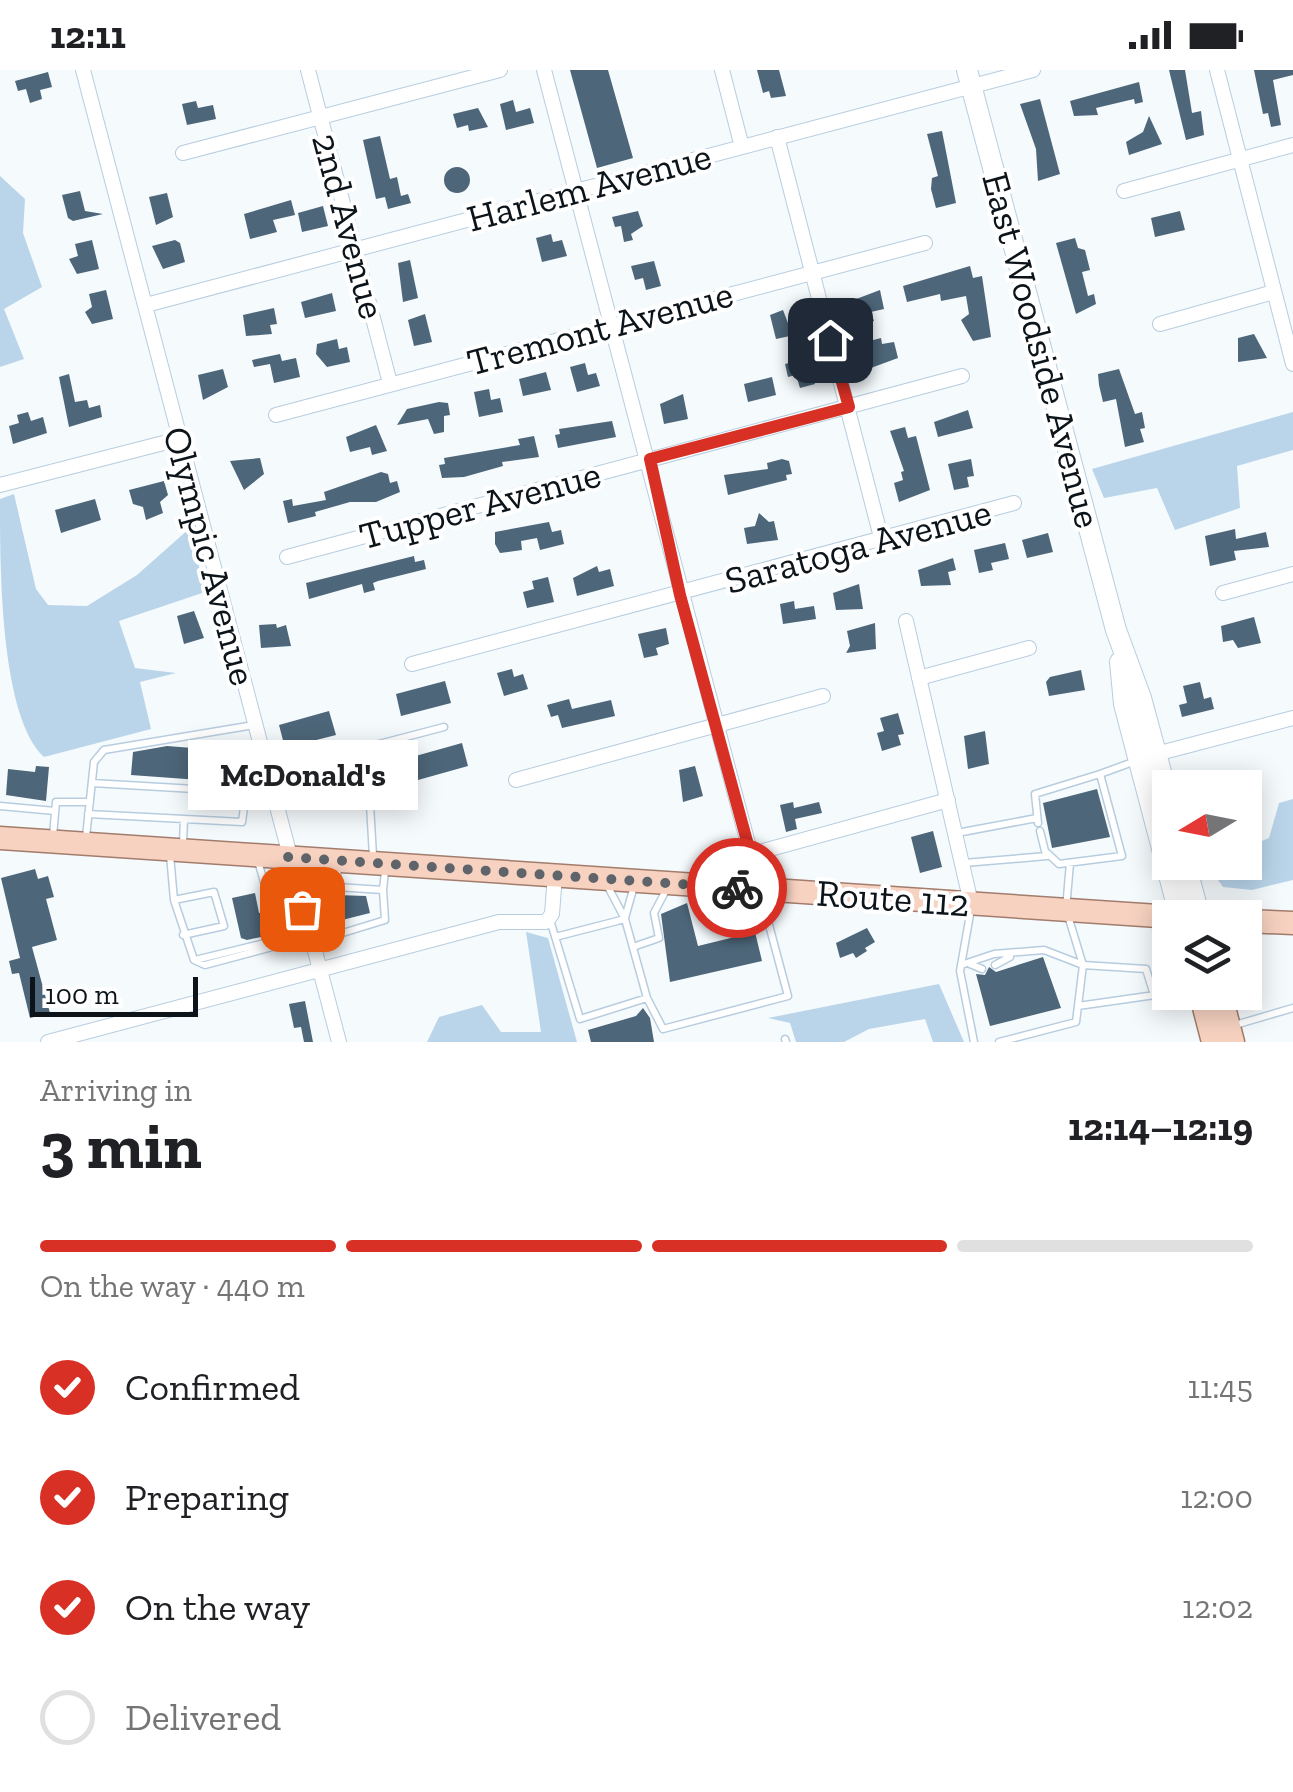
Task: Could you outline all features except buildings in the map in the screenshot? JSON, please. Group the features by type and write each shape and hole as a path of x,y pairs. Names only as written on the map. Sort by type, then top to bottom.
{"main road":[{"name":"East Woodside Avenue","path":"969,78 1116,630 1176,900"},
{"name":"East Woodside Avenue","path":"1147,758 1153,770"},
{"name":"Route 112","path":"0,838 1152,915"},
{"path":"1262,922 1293,924"},
{"path":"1210,1010 1225,1037"},
{"path":"1222,1010 1225,1037"}],"street":[{"name":"Olympic Avenue","path":"83,70 267,781 339,1042"},
{"name":"2nd Avenue","path":"308,70 390,383"},
{"path":"182,153 500,70"},
{"path":"544,70 650,459 680,595 760,889"},
{"path":"722,70 742,146"},
{"name":"Harlem Avenue","path":"146,305 776,137 969,78 1033,70"},
{"path":"1217,70 1293,364"},
{"path":"776,137 882,541"},
{"path":"1124,191 1293,146"},
{"name":"Tremont Avenue","path":"276,415 613,322 925,243"},
{"path":"1160,324 1274,292"},
{"name":"Tupper Avenue","path":"287,557 962,376"},
{"path":"0,485 179,439"},
{"name":"Saratoga Avenue","path":"412,664 1014,503"},
{"path":"1223,593 1293,574"},
{"path":"906,622 971,903"},
{"path":"919,678 1030,648"},
{"path":"516,780 823,696"},
{"path":"1147,758 1293,718"},
{"path":"752,854 948,800"},
{"path":"48,1042 499,922 541,924 550,919 555,875"}],"lane":[{"path":"86,844 96,756 104,750 254,725"},
{"path":"92,783 246,792 356,750 444,727"},
{"path":"336,935 385,920 370,804 356,750"},
{"path":"1100,774 1122,856 1059,864 1048,856 1038,824 1035,794 1147,758"},
{"path":"88,814 242,822 246,792"},
{"path":"52,841 59,800 90,802"},
{"path":"0,806 55,811"},
{"path":"184,819 172,890 194,960 205,965 276,946 278,931 259,855"},
{"path":"956,833 1038,824"},
{"path":"964,864 1048,856"},
{"path":"338,860 336,887 384,890"},
{"path":"999,1042 1076,1022 1083,965 1066,910 1070,863"},
{"path":"604,878 625,919 647,998 658,1011 663,1030 788,996 760,889"},
{"path":"625,919 636,880"},
{"path":"633,947 658,938 654,913 670,883"},
{"path":"174,900 214,892 224,926 184,935"},
{"path":"971,903 966,965 974,1042"},
{"path":"550,919 580,1018 647,998"},
{"path":"555,937 625,919"},
{"path":"966,965 994,954 1011,956 1044,950 1083,965 1146,969 1152,988"},
{"path":"995,965 1011,956"},
{"path":"966,965 982,968"},
{"path":"1078,1006 1152,995"},
{"path":"1225,1037 1293,1008"}],"shaded area":[{"path":"0,176 25,199 23,233 42,287 4,309 24,359 0,367"},
{"path":"1293,412 1293,450 1237,466 1240,508 1175,530 1157,488 1104,498 1092,469"},
{"path":"14,494 36,589 48,605 87,606 137,575 190,528 205,592 119,621 135,668 176,673 140,682 151,729 44,757 29,737 11,675 2,600 0,499"},
{"path":"1293,799 1293,880 1252,890 1223,887 1218,880 1262,880 1262,841 1269,838 1279,803"},
{"path":"526,932 548,938 577,1042 427,1042 439,1017 482,1005 501,1032 541,1032"},
{"path":"939,984 964,1042 933,1042 925,1019 869,1029 844,1042 796,1042 790,1023 768,1018"}],"way so far":[{"path":"302,909 288,857 737,888"}],"place":[{"name":"McDonald's","path":"302,909"}],"route":[{"path":"737,888 760,889 680,595 650,459 849,407 830,340"}]}
